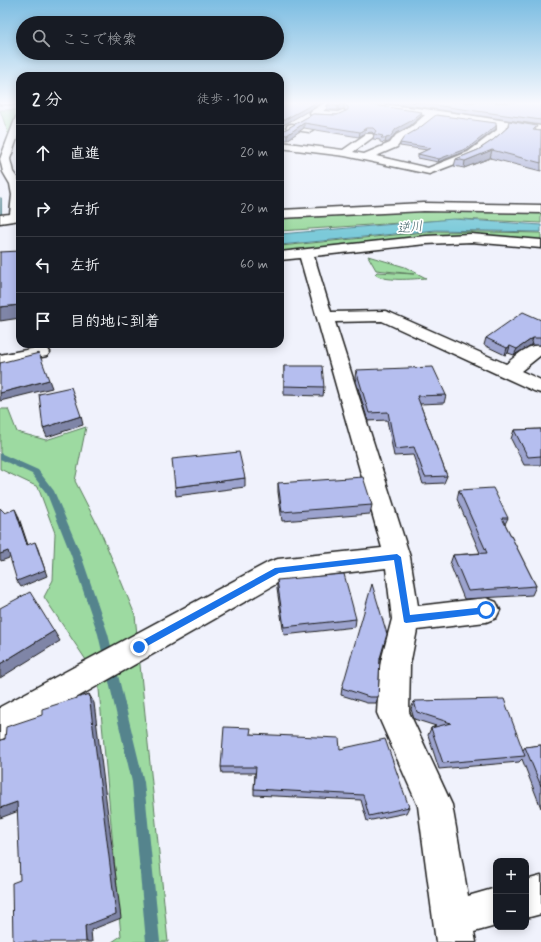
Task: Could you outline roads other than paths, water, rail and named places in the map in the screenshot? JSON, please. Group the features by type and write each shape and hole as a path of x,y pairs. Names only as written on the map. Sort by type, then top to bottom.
{"street":[{"path":"9,146 4,159 8,172 5,179 16,184"},
{"path":"288,146 345,153 429,171 472,154 484,146"},
{"path":"345,153 355,146"},
{"path":"366,157 392,146"},
{"path":"284,214 424,207 541,209"},
{"path":"4,218 16,217"},
{"path":"284,256 433,240 471,238 541,244"},
{"path":"306,254 397,557 406,619 396,665 393,713 435,805 454,930 493,909"},
{"path":"325,317 385,316 541,387"},
{"path":"508,372 536,350"},
{"path":"0,360 41,352"},
{"path":"0,724 278,570 397,557"},
{"path":"406,619 486,610"},
{"path":"529,898 541,895"}],"water":[{"name":"逆川","path":"453,219 541,225 541,232 436,230 284,245 284,234"}],"waterway":[{"path":"0,198 0,222"},
{"path":"0,456 35,472 51,493 76,555 103,634 138,782 153,942"}]}
